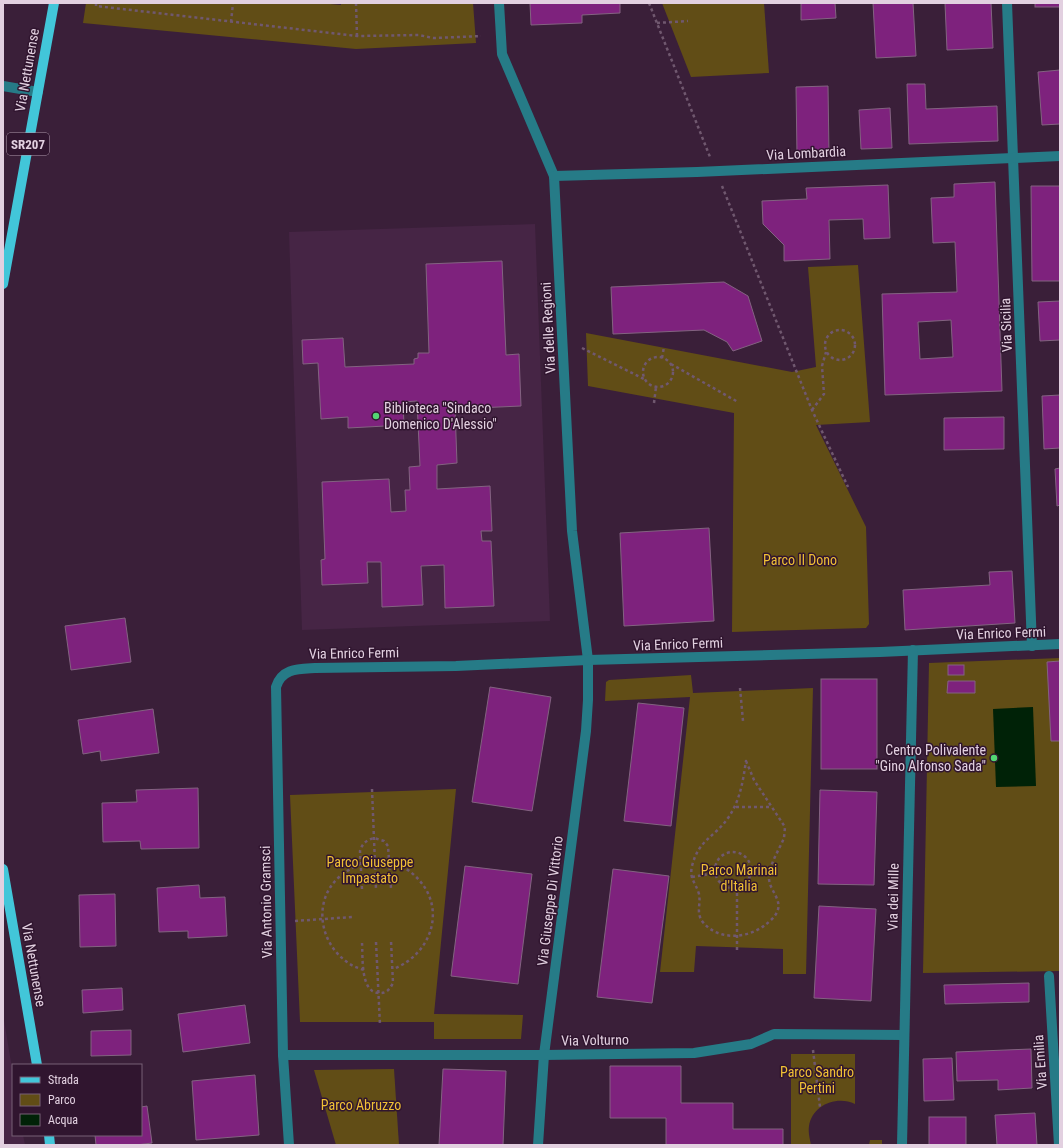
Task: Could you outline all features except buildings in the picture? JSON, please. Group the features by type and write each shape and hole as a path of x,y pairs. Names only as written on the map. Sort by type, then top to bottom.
{"main road":[{"name":"Via Nettunense","path":"3,284 54,3"},
{"name":"Via Nettunense","path":"3,870 37,1064"}],"street":[{"name":"Via delle Regioni","path":"499,3 502,54 554,176 572,531 588,660"},
{"name":"Via Sicilia","path":"1007,3 1032,646"},
{"path":"3,86 38,92"},
{"name":"Via Lombardia","path":"554,176 704,172 1060,156"},
{"name":"Via Enrico Fermi","path":"296,669 456,666 1060,644"},
{"name":"Via dei Mille","path":"902,1145 913,650"},
{"name":"Via Giuseppe Di Vittorio","path":"538,1145 544,1055 586,731 588,660"},
{"name":"Via Antonio Gramsci","path":"289,1145 283,1055 276,687 279,679 285,673 296,669"},
{"name":"Via Emilia","path":"1049,976 1059,1145"},
{"name":"Via Volturno","path":"283,1055 544,1055 694,1053 751,1044 774,1034 904,1035"}],"path":[{"path":"96,3 96,6 357,36 419,34 433,38 481,36"},
{"path":"231,22 233,3"},
{"path":"356,3 357,36"},
{"path":"657,23 688,21"},
{"path":"812,410 824,394 822,366 827,352 825,347 828,337 835,331 844,330 849,333 855,341 855,351 848,359 833,359 827,352"},
{"path":"662,358 664,347"},
{"path":"582,348 644,379 651,386 656,387 661,387 670,383 673,373 671,363"},
{"path":"644,379 643,369 645,364 652,358 662,358 738,402"},
{"path":"795,368 812,410 848,487"},
{"path":"654,403 656,387"},
{"path":"740,688 743,721"},
{"path":"746,761 754,780 785,827 784,838 770,871 770,884 779,904 777,912 770,921 760,929 737,937 723,935 711,930 702,920 698,911 699,894 692,877 695,853 701,845 727,820 736,807 743,783 746,761"},
{"path":"372,789 376,889"},
{"path":"736,807 770,806"},
{"path":"362,889 360,864 361,846 365,841 374,838 384,841 388,846 391,888"},
{"path":"732,852 738,852 748,859 752,871 748,882 743,886 731,889 725,887 717,879 715,873 715,867 721,856 732,852"},
{"path":"390,863 402,867 414,874 424,886 430,898 433,912 432,926 422,950 412,960 393,969"},
{"path":"360,864 347,870 336,879 328,891 323,905 322,919 324,932 330,945 338,955 348,964 364,970"},
{"path":"752,871 770,871"},
{"path":"692,877 715,873"},
{"path":"737,888 737,950"},
{"path":"293,921 352,917"},
{"path":"362,943 366,985 374,992 379,994 386,992 393,983 391,941"},
{"path":"376,942 380,1025"},
{"path":"813,1050 820,1107"}],"shaded area":[{"path":"535,224 550,621 302,630 289,232"},
{"path":"3,1014 12,1068 12,1136 23,1136 25,1145 3,1145"}],"green space":[{"path":"86,3 320,3 341,5 341,3 473,3 476,43 356,49 83,23"},
{"path":"662,3 764,3 769,73 691,77"},
{"name":"Parco Il Dono","path":"858,265 870,422 816,425 866,527 869,624 866,628 732,632 734,413 588,386 586,333 792,372 816,367 808,267"},
{"path":"1060,658 1060,971 923,973 929,663"},
{"name":"Parco Marinai d'Italia","path":"691,675 693,693 813,688 806,974 783,974 783,949 696,946 694,972 660,972 690,697 605,701 606,682 609,680"},
{"name":"Parco Giuseppe Impastato","path":"456,789 434,1014 523,1015 521,1039 434,1039 434,1022 300,1022 290,795"},
{"name":"Parco Sandro Pertini","path":"791,1054 855,1054 855,1104 833,1101 820,1107 815,1112 809,1126 811,1145 791,1145"},
{"name":"Parco Abruzzo","path":"394,1069 399,1145 336,1145 314,1070"},
{"path":"870,1140 882,1140 882,1145 869,1145"}],"water":[{"path":"1033,707 1036,786 996,787 993,709"}],"place":[{"name":"Biblioteca \"Sindaco Domenico D'Alessio\"","path":"376,416"},
{"name":"Centro Polivalente \"Gino Alfonso Sada\"","path":"994,758"}]}
